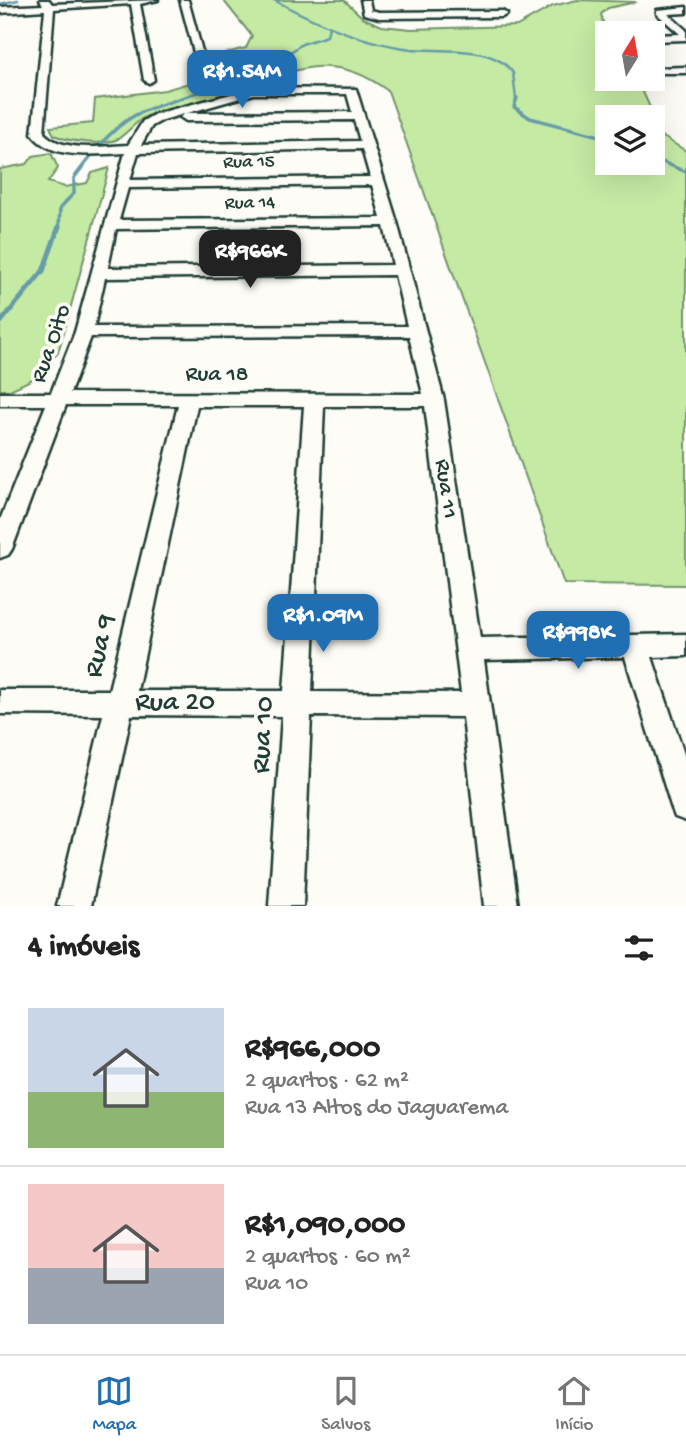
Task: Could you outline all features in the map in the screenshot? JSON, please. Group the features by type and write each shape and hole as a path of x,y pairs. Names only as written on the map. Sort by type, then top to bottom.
{"street":[{"path":"0,10 47,3 153,0"},
{"path":"184,0 201,60"},
{"path":"365,0 367,12 379,15 502,14"},
{"path":"135,1 149,80"},
{"path":"47,3 38,134 48,145 62,149 366,145"},
{"path":"686,10 660,12 686,36"},
{"path":"665,37 686,36"},
{"path":"665,71 686,70"},
{"name":"Rua 11","path":"159,117 254,91 340,90 354,93 366,145 390,222 434,400 470,649 501,906"},
{"path":"159,117 359,116"},
{"name":"Rua Oito","path":"0,549 84,332 110,225 133,148 147,124 159,117"},
{"name":"Rua 15","path":"121,184 377,181"},
{"name":"Rua 14","path":"110,225 390,222"},
{"path":"99,273 401,270"},
{"path":"84,332 416,331"},
{"name":"Rua 18","path":"0,399 434,400"},
{"name":"Rua 9","path":"74,906 189,400"},
{"name":"Rua 10","path":"286,906 313,400"},
{"path":"470,649 686,645"},
{"path":"635,646 686,806"},
{"name":"Rua 20","path":"0,702 476,705"}],"green space":[{"path":"223,0 344,0 363,18 382,26 411,29 517,26 553,6 577,0 636,2 608,8 601,14 603,21 595,21 595,91 642,91 649,105 595,105 595,175 665,175 665,138 686,151 686,585 564,584 388,91 365,76 343,69 302,69 216,98 151,114 112,141 95,143 68,140 54,135 50,127 93,123 95,99 165,90 196,81 216,58 246,48 252,36"},
{"path":"51,153 58,168 48,182 65,187 87,183 92,173 109,168 58,353 33,379 10,390 0,390 0,169 27,164 33,156"}],"waterway":[{"path":"0,4 18,0"},
{"path":"274,0 329,26"},
{"path":"177,99 208,89 258,65 276,62 302,44 327,36 329,26"},
{"path":"329,26 393,46 466,51 493,57 513,73 516,99"},
{"path":"99,146 136,114 182,98"},
{"path":"517,98 514,107 530,118 595,135"},
{"path":"59,228 60,208 74,193 74,178 93,153"},
{"path":"665,163 686,172"},
{"path":"0,323 43,271 59,226"}]}
